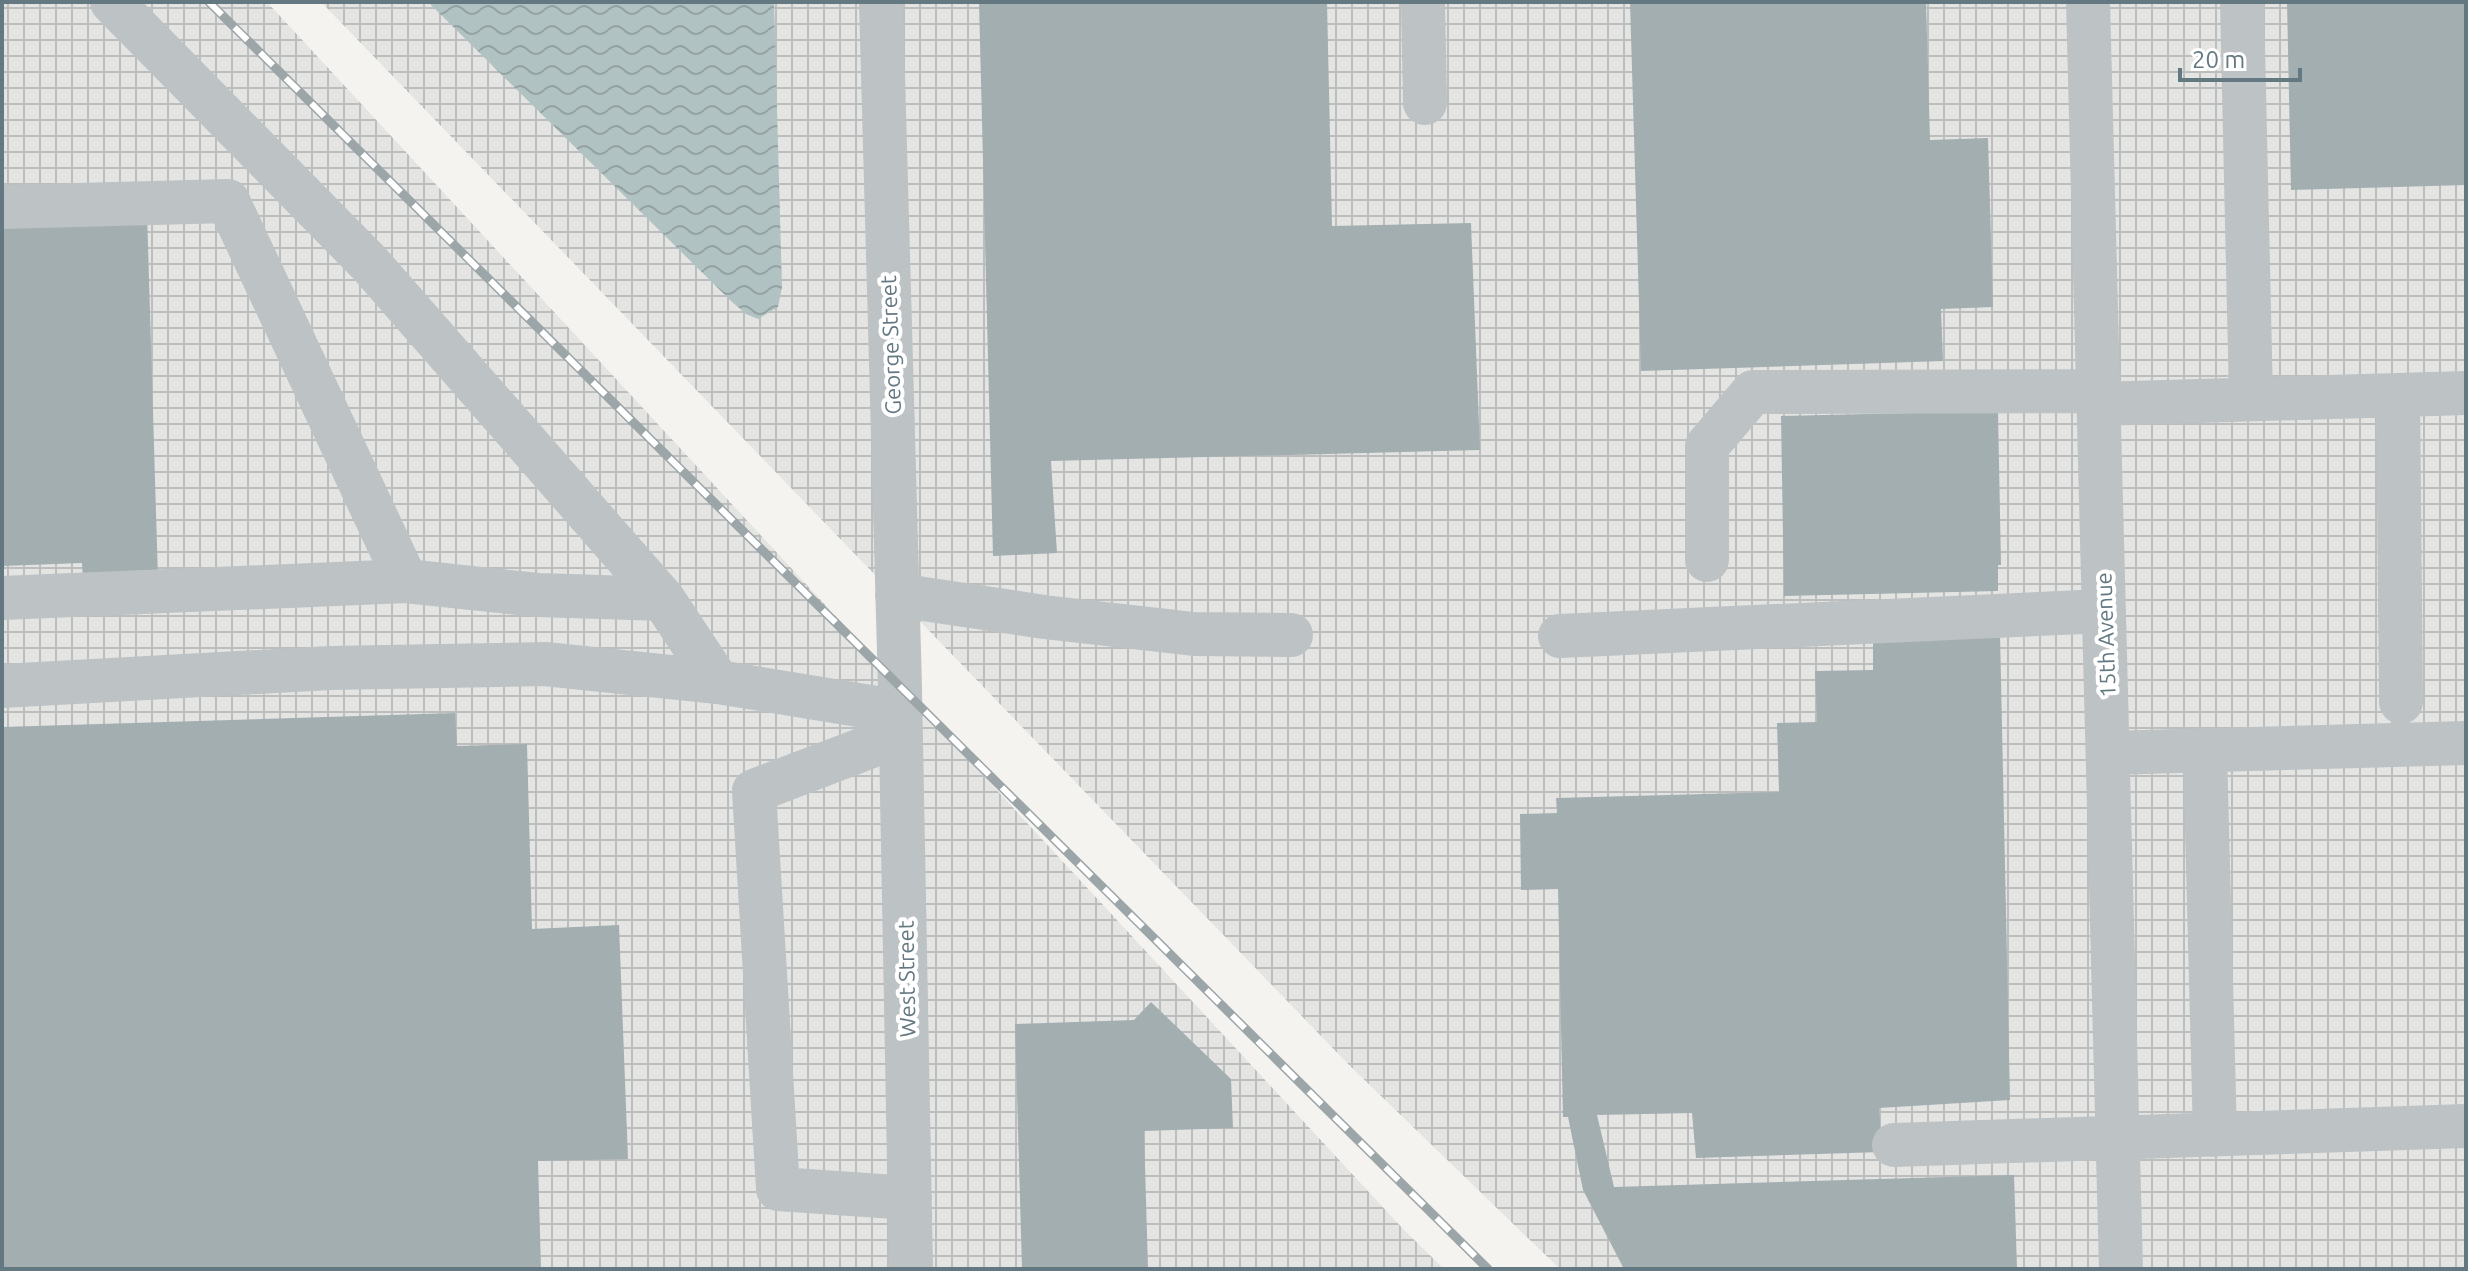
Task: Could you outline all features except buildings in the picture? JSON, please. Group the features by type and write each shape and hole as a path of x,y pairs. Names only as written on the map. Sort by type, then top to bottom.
{"street":[{"path":"112,2 370,264 663,599 718,682"},
{"name":"George Street","path":"881,2 901,700"},
{"path":"1423,2 1425,103"},
{"name":"15th Avenue","path":"2088,2 2121,1269"},
{"path":"2242,2 2251,399"},
{"path":"2,207 228,201 406,581"},
{"path":"1707,560 1707,446 1753,392 2251,399 2466,393"},
{"path":"2398,395 2401,702"},
{"path":"2,598 406,581 538,595 663,599"},
{"path":"897,595 1044,617 1194,634 1291,635"},
{"path":"1560,636 2104,611"},
{"path":"2,686 330,668 545,664 901,700 869,747 754,791 778,1189 910,1198"},
{"name":"West Street","path":"901,700 911,1269"},
{"path":"2108,753 2466,743"},
{"path":"2205,750 2215,1135"},
{"path":"1894,1145 2466,1126"}],"shaded area":[{"path":"2,2 267,2 1404,1230 1444,1269 2,1269"},
{"path":"321,2 2466,2 2466,1269 1560,1269 1350,1066"}],"water":[{"path":"428,2 774,2 782,287 778,307 758,319 732,302"}],"railway":[{"path":"209,2 1488,1269"}]}
